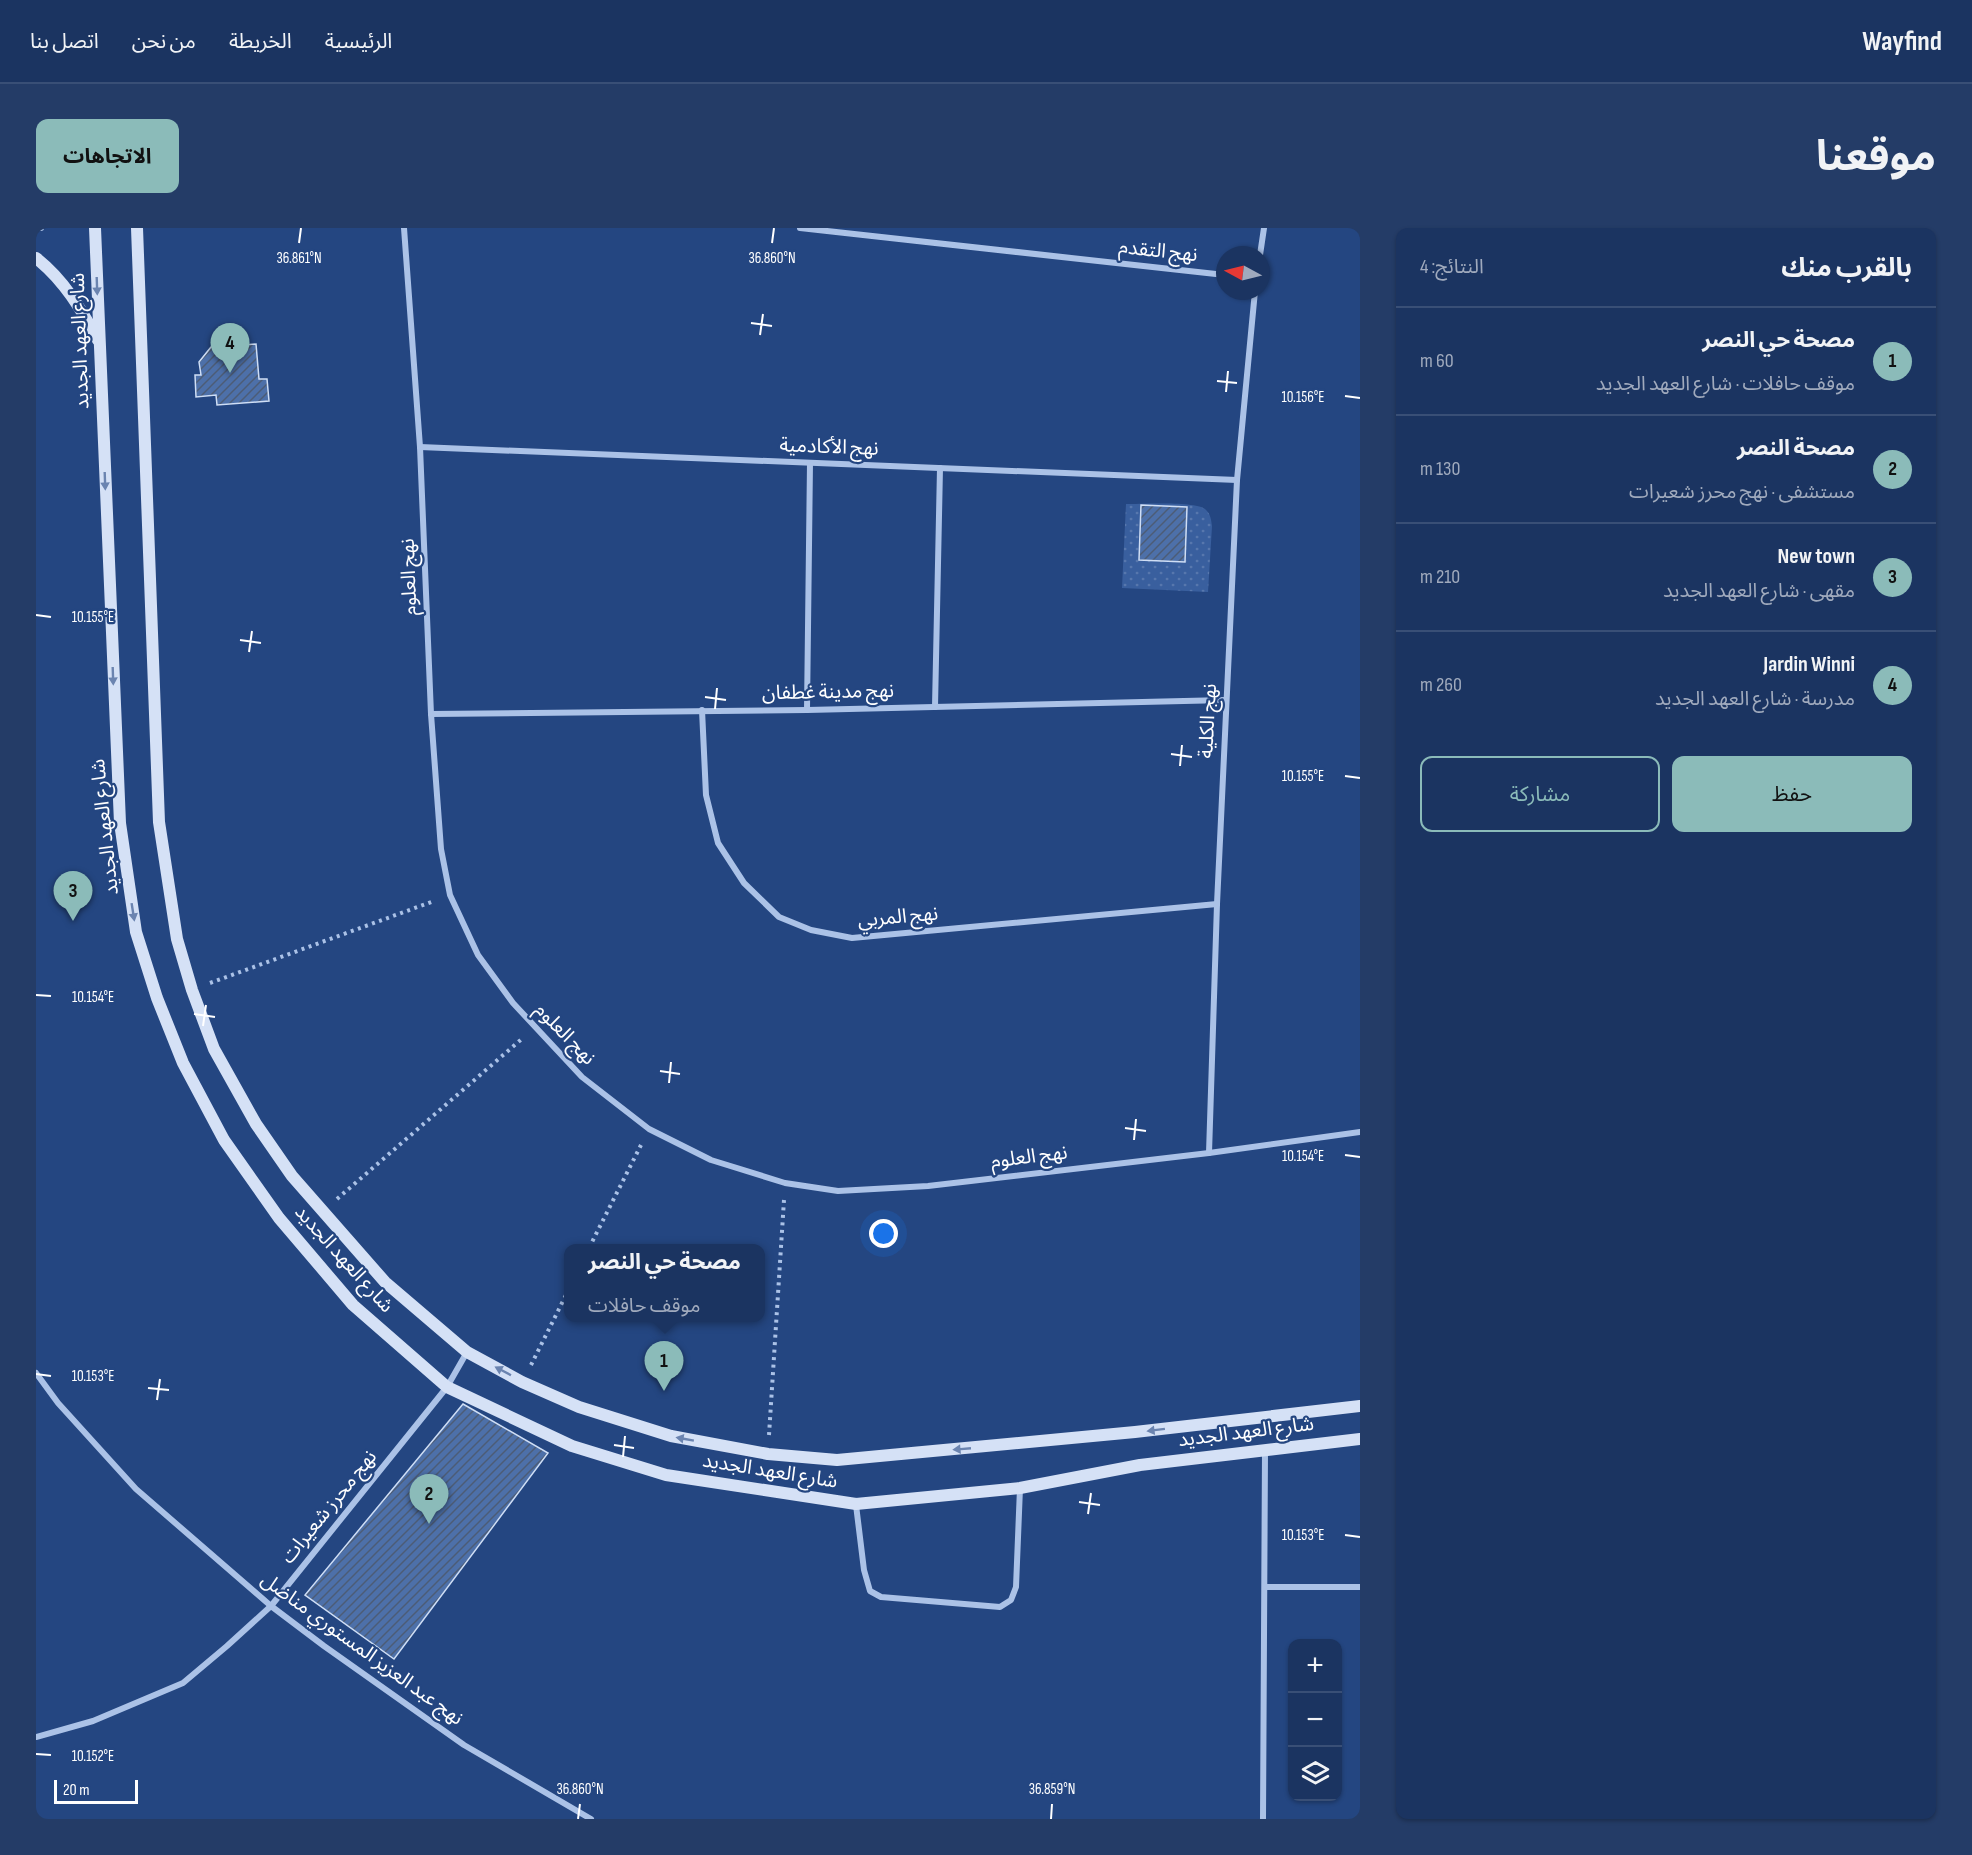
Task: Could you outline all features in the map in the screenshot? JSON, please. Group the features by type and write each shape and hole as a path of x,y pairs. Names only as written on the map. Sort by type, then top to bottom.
{"main road":[{"name":"شارع العهد الجديد","path":"95,228 120,823 136,932 157,998 183,1063 224,1140 279,1218 353,1305 447,1387 572,1446 666,1475 856,1504 1020,1488 1140,1465 1360,1438"},
{"name":"شارع العهد الجديد","path":"137,228 159,822 177,939 192,990 214,1049 256,1124 292,1176 385,1282 467,1352 522,1382 579,1407 670,1436 768,1454 837,1460 1135,1432 1360,1406"},
{"path":"36,258 53,272 81,308 100,344"}],"street":[{"path":"36,228 41,228"},
{"name":"نهج العلوم","path":"404,228 420,447 431,714 441,849 450,895 478,955 513,1003 582,1077 649,1129 711,1160 785,1183 838,1191 928,1186 1209,1153 1360,1132"},
{"name":"نهج التقدم","path":"800,228 1216,274"},
{"path":"1261,246 1264,228"},
{"name":"نهج الكلية","path":"1209,1153 1217,904 1237,480 1254,300"},
{"name":"نهج الأكادمية","path":"420,447 1237,480"},
{"path":"807,710 810,463"},
{"path":"935,707 940,468"},
{"name":"نهج مدينة غطفان","path":"431,714 807,710 1226,700"},
{"name":"نهج المربي","path":"702,710 706,795 718,843 744,883 779,916 811,930 852,938 1217,904"},
{"name":"نهج محرز شعيرات","path":"36,1737 93,1721 183,1683 271,1606 447,1387 467,1352"},
{"name":"نهج عبد العزيز المستوري مناضل","path":"36,1373 58,1403 136,1489 271,1606 464,1745 591,1819"},
{"path":"1263,1819 1265,1450"},
{"path":"856,1504 864,1570 870,1591 881,1597 1000,1607 1011,1600 1016,1587 1020,1488"},
{"path":"1265,1587 1360,1587"}],"path":[{"path":"192,990 450,895"},
{"path":"323,1211 536,1028"},
{"path":"591,1244 649,1129"},
{"path":"768,1454 785,1183"},
{"path":"522,1382 564,1299"}],"shaded area":[{"path":"1126,504 1180,504 1199,506 1207,511 1212,526 1208,592 1122,588"}],"building":[{"path":"256,344 259,379 267,379 269,401 217,405 216,395 196,397 195,375 201,375 199,362 211,347"},
{"path":"1141,505 1187,507 1185,562 1139,560"},
{"path":"463,1404 548,1453 394,1659 305,1595"}],"place":[{"name":"Jardin Winni","path":"230,373"},
{"name":"New town","path":"73,921"},
{"name":"مصحة حي النصر","path":"664,1391"},
{"name":"مصحة النصر","path":"429,1524"}]}
